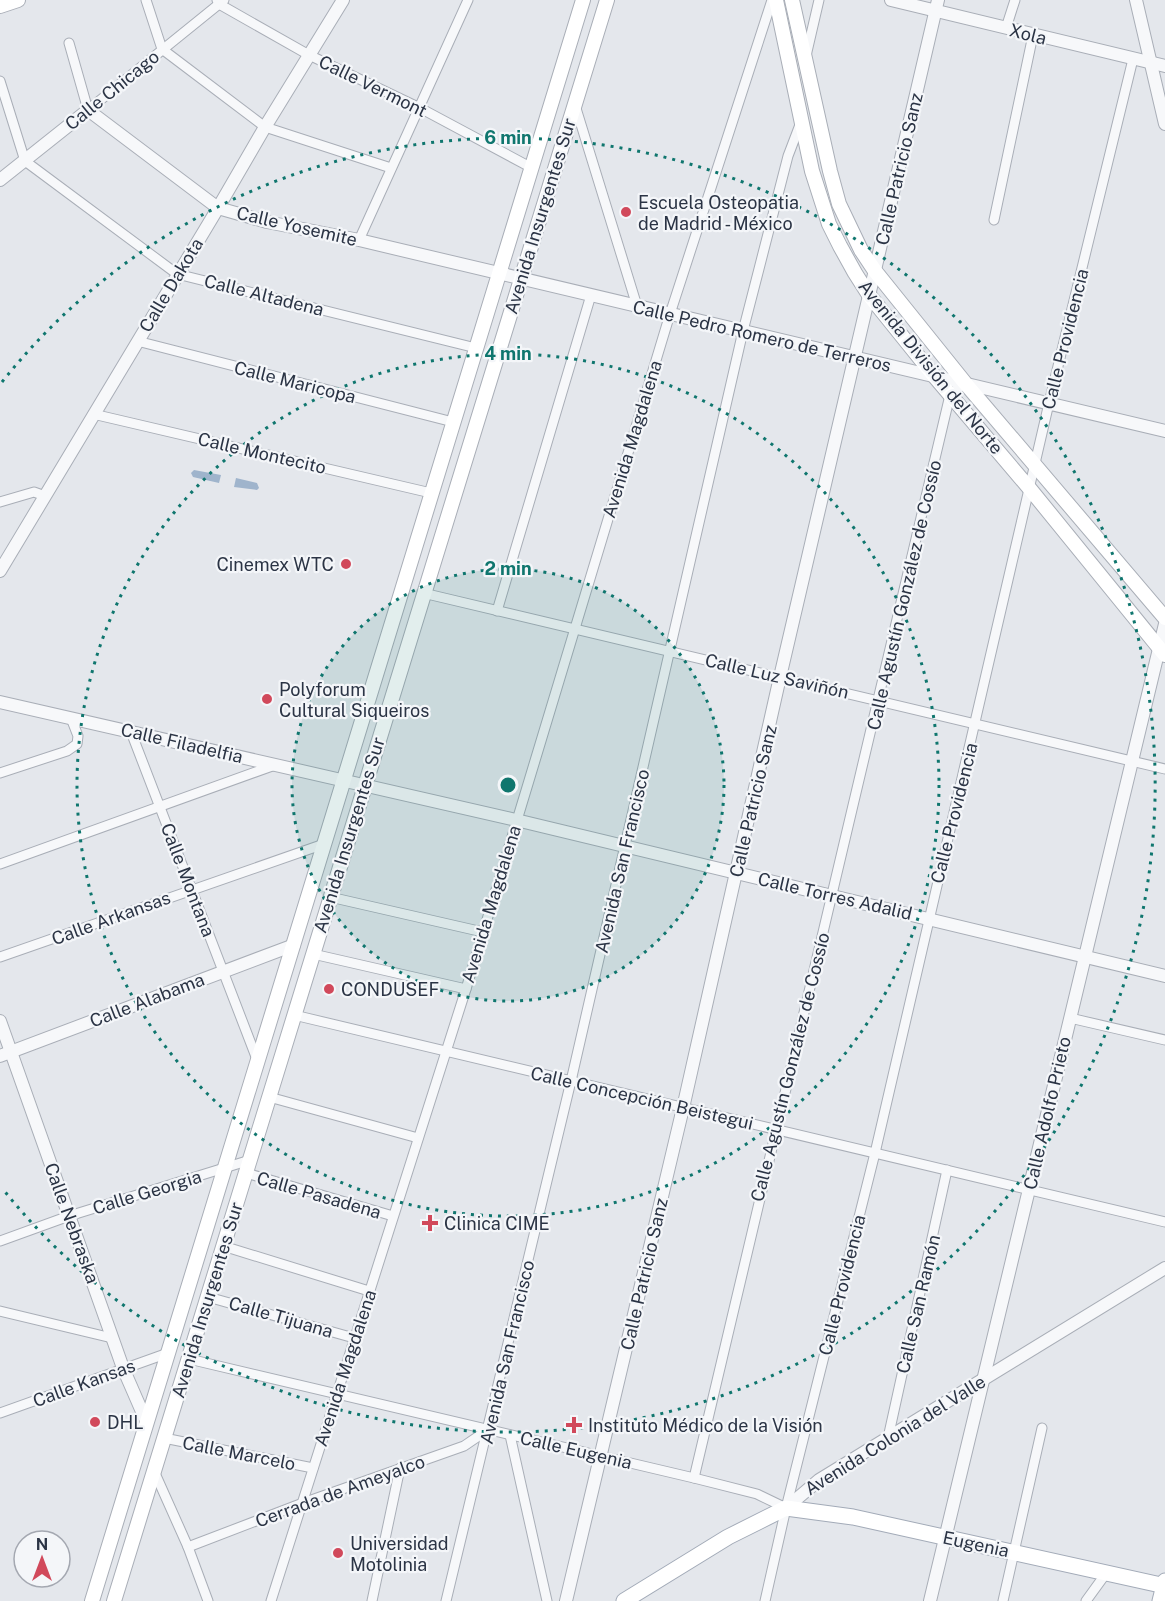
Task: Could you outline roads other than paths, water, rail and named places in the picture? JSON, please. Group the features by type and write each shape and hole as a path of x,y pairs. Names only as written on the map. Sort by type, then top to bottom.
{"main road":[{"path":"0,6 18,0"},
{"name":"Avenida Insurgentes Sur","path":"92,1601 583,0"},
{"name":"Avenida Insurgentes Sur","path":"114,1601 607,0"},
{"name":"Avenida División del Norte","path":"774,0 812,171 829,224 869,296 1162,652"},
{"name":"Avenida División del Norte","path":"792,0 830,171 839,204 850,230 875,271 965,383 1165,618"},
{"name":"Eugenia","path":"786,1508 853,1517 1165,1584"},
{"name":"Avenida Colonia del Valle","path":"624,1601 728,1537 786,1508"},
{"path":"1160,1601 1165,1584"}],"street":[{"path":"146,0 162,49 265,127 391,168"},
{"name":"Calle Dakota","path":"0,571 343,0"},
{"path":"358,240 468,0"},
{"name":"Avenida Magdalena","path":"271,1601 466,989 670,314 774,0"},
{"path":"806,58 819,0"},
{"name":"Xola","path":"891,0 937,5 1006,28 1165,66"},
{"path":"1006,28 1015,0"},
{"path":"1136,0 1165,124"},
{"name":"Calle Chicago","path":"0,180 220,2"},
{"name":"Calle Vermont","path":"220,2 309,55 420,108 532,168"},
{"name":"Calle Patricio Sanz","path":"566,1601 683,1108 780,677 937,5"},
{"path":"994,220 1033,35"},
{"path":"69,43 88,110"},
{"name":"Calle Providencia","path":"765,1601 875,1153 1049,403 1133,59"},
{"path":"0,81 25,161"},
{"path":"575,104 637,306"},
{"name":"Calle Yosemite","path":"88,110 218,208 267,222 358,240 500,273"},
{"name":"Avenida San Francisco","path":"446,1601 571,1081 743,331 788,156 801,122"},
{"name":"Calle Altadena","path":"25,161 177,274 476,348"},
{"name":"Calle Pedro Romero de Terreros","path":"500,273 1165,431"},
{"path":"497,611 591,295"},
{"name":"Calle Maricopa","path":"137,341 453,422"},
{"path":"950,395 965,383"},
{"name":"Calle Agustín González de Cossío","path":"694,1478 774,1129 879,700 950,395"},
{"name":"Calle Montecito","path":"93,414 431,493"},
{"path":"0,502 34,492 45,496"},
{"name":"Calle Luz Saviñón","path":"423,593 1165,769"},
{"name":"Calle Adolfo Prieto","path":"930,1601 1131,761 1162,652 1165,624"},
{"name":"Calle Filadelfia","path":"0,702 364,785"},
{"path":"0,773 67,751 77,744 78,736 71,718"},
{"name":"Calle Montana","path":"131,732 258,1062"},
{"path":"0,864 275,765"},
{"name":"Calle Torres Adalid","path":"364,785 1165,976"},
{"name":"Calle Arkansas","path":"0,957 324,844"},
{"path":"330,897 483,932"},
{"name":"Calle Alabama","path":"6,1054 294,945"},
{"path":"313,954 466,989"},
{"name":"Calle Concepción Beistegui","path":"294,1015 1165,1222"},
{"path":"1070,1018 1165,1040"},
{"name":"Calle Nebraska","path":"0,1021 6,1054 69,1216 123,1368 147,1423"},
{"path":"269,1097 418,1138"},
{"name":"Calle Pasadena","path":"226,1167 248,1166 393,1216"},
{"name":"Calle Georgia","path":"0,1241 69,1216 226,1167"},
{"name":"Calle San Ramón","path":"888,1438 948,1170"},
{"path":"224,1246 369,1291"},
{"name":"Avenida Colonia del Valle","path":"786,1508 819,1480 1165,1268"},
{"name":"Calle Tijuana","path":"208,1297 354,1338"},
{"path":"0,1311 112,1338"},
{"name":"Calle Kansas","path":"0,1413 168,1353"},
{"name":"Calle Eugenia","path":"189,1359 694,1478 757,1494 786,1508"},
{"path":"1003,1601 1042,1428"},
{"name":"Cerrada de Ameyalco","path":"188,1547 464,1446 489,1429"},
{"path":"510,1435 547,1601"},
{"name":"Calle Marcelo","path":"164,1438 313,1468"},
{"path":"372,1601 400,1468"},
{"path":"154,1471 188,1547 208,1601"},
{"path":"1086,1601 1107,1572"}],"water":[{"path":"194,470 221,475 219,483 193,477 191,473"},
{"path":"236,478 257,483 259,488 257,490 234,487"}],"place":[{"name":"Escuela Osteopatia de Madrid - México","path":"626,212"},
{"name":"Cinemex WTC","path":"346,564"},
{"name":"Polyforum Cultural Siqueiros","path":"267,699"},
{"name":"CONDUSEF","path":"329,989"},
{"name":"Clinica CIME","path":"430,1223"},
{"name":"DHL","path":"95,1422"},
{"name":"Instituto Médico de la Visión","path":"574,1425"},
{"name":"Universidad Motolinia","path":"338,1553"}]}
